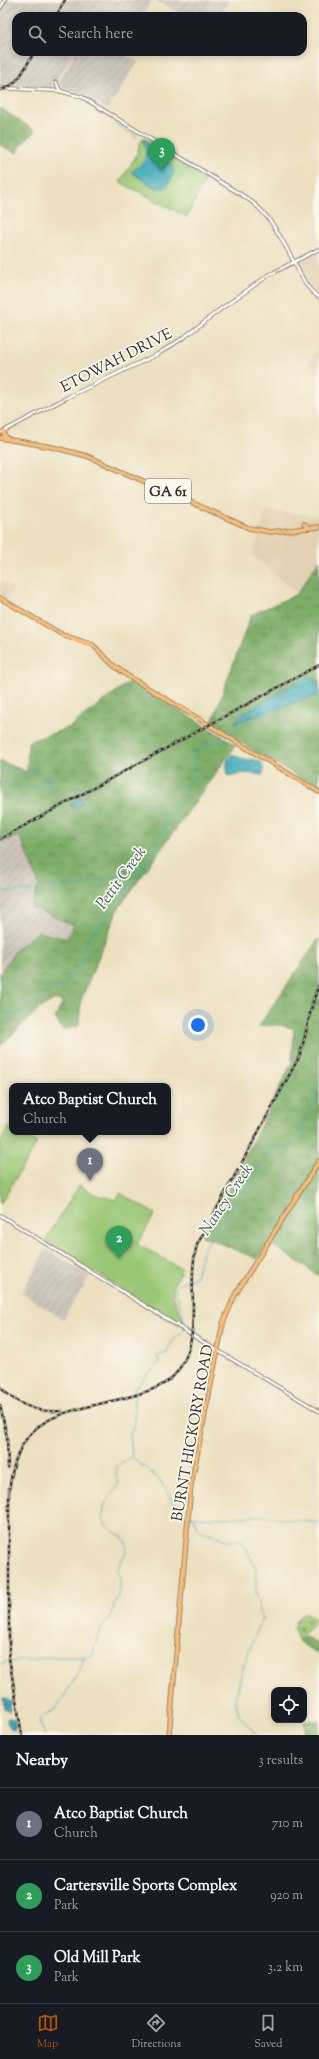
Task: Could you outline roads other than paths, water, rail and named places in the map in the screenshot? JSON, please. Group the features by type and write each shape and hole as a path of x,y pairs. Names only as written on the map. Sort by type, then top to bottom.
{"main road":[{"path":"2,432 8,439"},
{"name":"GA 61","path":"0,438 52,447 87,456 249,528 270,532 319,527"},
{"path":"304,524 311,528"},
{"path":"0,598 63,635 93,644 124,673 319,792"},
{"name":"BURNT HICKORY ROAD","path":"170,1735 190,1498 219,1351 223,1323 235,1296 319,1161"}],"street":[{"path":"0,8 5,0"},
{"path":"56,82 60,91"},
{"path":"0,88 60,91 74,94 90,101 251,200 271,221 306,285 319,297"},
{"name":"ETOWAH DRIVE","path":"2,432 68,397 158,354 183,338 261,280 319,249"},
{"path":"0,1215 219,1351 319,1411"}],"water":[{"path":"143,140 146,141 152,151 173,166 174,174 166,188 155,188 131,172 140,165 146,156"},
{"path":"309,676 319,684 319,694 234,723 242,714"},
{"path":"232,754 243,759 261,762 264,770 262,775 244,773 229,776 227,764 228,758"},
{"path":"81,799 82,804 77,807 71,807 71,803"},
{"path":"3,1698 6,1698 11,1702 9,1712 4,1709"},
{"path":"8,1718 14,1719 16,1727 14,1730 12,1730 6,1721"}],"waterway":[{"path":"116,124 137,137"},
{"name":"Pettit Creek","path":"0,1020 7,1013 14,1015 25,1011 51,991 66,985 73,971 82,962 86,941 154,854 156,841 164,831 164,817 178,804 179,792 195,778 193,760 195,753 201,746 222,741 234,728 319,695"},
{"path":"0,768 16,775 30,772 40,773 58,791 0,782"},
{"path":"0,891 55,889 74,886 127,872 144,865"},
{"name":"Nancy Creek","path":"184,1328 184,1318 176,1292 176,1287 179,1284 196,1277 202,1252 223,1219 231,1212 243,1190 250,1187 252,1176 277,1148 289,1145 295,1140 303,1127 305,1116 318,1099 315,1091 319,1084"},
{"name":"Nancy Creek","path":"132,1457 130,1434 134,1426 134,1389 159,1363 157,1355 167,1353 169,1346 182,1331"},
{"path":"132,1457 160,1480 173,1503 187,1516"},
{"name":"Nancy Creek","path":"11,1662 54,1657 86,1657 93,1655 98,1634 111,1614 118,1596 121,1581 117,1570 127,1548 125,1540 105,1524 103,1511 107,1501 119,1482 116,1475 117,1466 131,1458"},
{"path":"190,1517 219,1518 260,1516 319,1523"},
{"path":"194,1518 196,1526 204,1533 220,1537 228,1541 240,1540 243,1542 256,1569 256,1595 262,1618 244,1664 235,1700 239,1715 257,1735"},
{"name":"Nancy Creek","path":"45,1735 40,1723 40,1717 56,1709 79,1672 84,1657"},
{"path":"0,1664 8,1662"}],"railway":[{"path":"58,12 65,0"},
{"path":"0,90 12,85 17,80 32,56"},
{"path":"0,839 319,665"},
{"path":"9,1494 14,1466 22,1446 33,1431 48,1420 65,1413 151,1390 162,1385 177,1372 185,1358 190,1343 193,1311 194,1261 197,1245 298,1059 304,1041 312,1003 319,985"},
{"path":"0,1387 13,1399 28,1406 45,1411 62,1411"},
{"path":"0,1405 7,1437 8,1468"},
{"path":"9,1488 9,1658 22,1735"}],"place":[{"name":"Old Mill Park","path":"162,171"},
{"name":"Atco Baptist Church","path":"90,1181"},
{"name":"Cartersville Sports Complex","path":"119,1259"}]}
